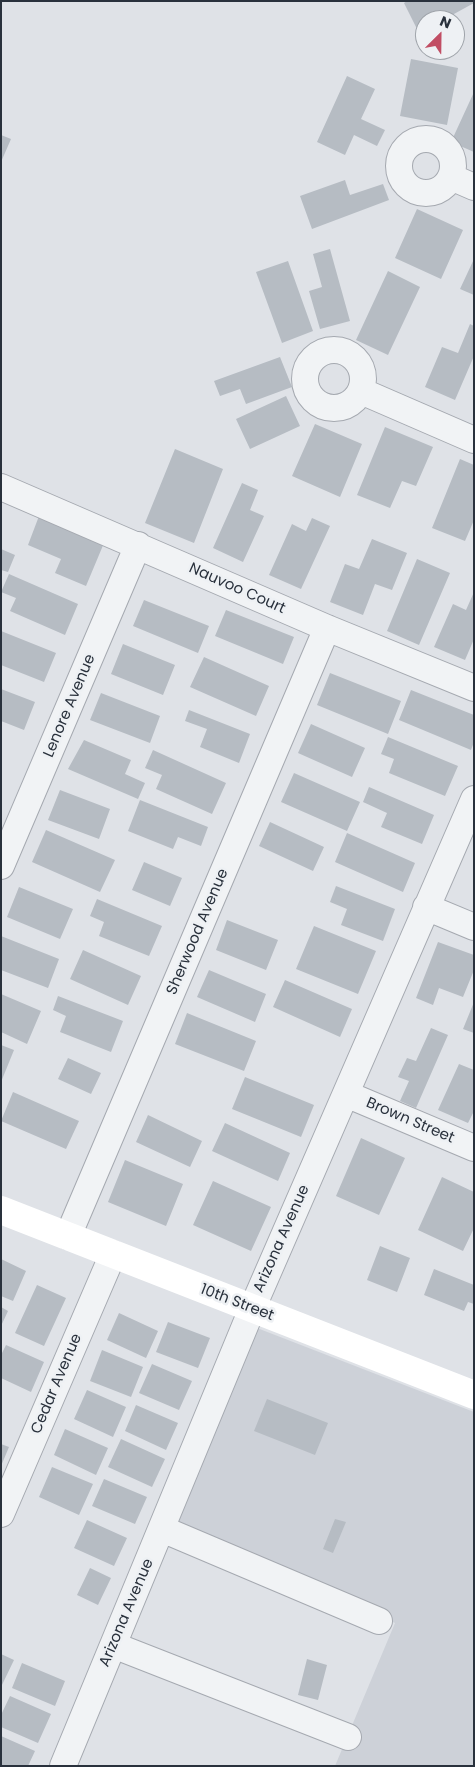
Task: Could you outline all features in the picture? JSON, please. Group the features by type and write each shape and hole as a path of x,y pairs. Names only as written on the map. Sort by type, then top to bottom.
{"street":[{"path":"360,391 474,440"},
{"name":"Nauvoo Court","path":"1,487 327,628 474,688"},
{"name":"Lenore Avenue","path":"1,866 138,546"},
{"name":"Sherwood Avenue","path":"68,1236 327,628"},
{"name":"Arizona Avenue","path":"63,1766 252,1308 474,799"},
{"path":"426,907 474,927"},
{"name":"Brown Street","path":"346,1094 474,1148"},
{"name":"10th Street","path":"1,1210 474,1395"},
{"name":"Cedar Avenue","path":"1,1514 113,1254"},
{"path":"162,1529 380,1621"},
{"path":"113,1645 348,1737"}],"shaded area":[{"path":"257,1328 474,1412 474,1766 335,1766 395,1623 168,1522"}],"building":[{"path":"407,1 474,1 474,3 461,10 415,10 415,25 404,3"},
{"path":"411,59 458,68 447,125 400,116"},
{"path":"347,76 375,89 361,119 385,130 377,146 354,135 345,155 317,142"},
{"path":"474,92 474,152 451,142"},
{"path":"1,135 11,139 1,162"},
{"path":"345,180 350,195 383,184 389,200 312,229 300,196"},
{"path":"417,209 463,230 441,279 395,258"},
{"path":"330,249 350,321 320,329 309,291 322,287 313,254"},
{"path":"474,259 474,295 460,289"},
{"path":"288,261 313,331 282,343 256,272"},
{"path":"388,271 420,287 388,355 356,340"},
{"path":"470,324 474,326 474,356 455,400 425,387 442,347 458,353"},
{"path":"280,357 292,387 246,404 240,389 220,396 214,381"},
{"path":"286,396 300,426 250,449 236,419"},
{"path":"315,424 362,444 340,497 292,476"},
{"path":"385,427 433,447 416,486 402,481 390,508 357,495"},
{"path":"175,449 223,469 194,543 145,523"},
{"path":"460,459 474,465 474,520 465,541 432,528"},
{"path":"242,483 258,490 250,510 264,516 243,562 213,548"},
{"path":"39,516 104,543 86,586 55,573 61,559 28,545"},
{"path":"312,518 330,526 301,589 269,575 292,524 306,531"},
{"path":"372,539 407,553 392,590 375,584 363,615 330,602 345,564 359,569"},
{"path":"1,549 15,555 8,572 1,570"},
{"path":"417,559 450,573 419,645 387,631"},
{"path":"9,574 78,604 65,635 10,611 16,598 1,592"},
{"path":"474,592 474,639 465,660 434,647 453,604 466,610"},
{"path":"144,600 209,626 198,653 133,626"},
{"path":"226,610 294,637 283,664 215,636"},
{"path":"1,631 56,653 44,682 1,665"},
{"path":"123,644 175,665 163,695 111,674"},
{"path":"204,657 269,686 256,716 190,687"},
{"path":"330,673 401,701 388,734 317,705"},
{"path":"1,689 35,702 24,730 1,721"},
{"path":"411,690 474,715 474,742 471,750 399,720"},
{"path":"101,693 160,716 150,743 90,720"},
{"path":"189,710 250,734 239,763 200,747 207,729 185,721"},
{"path":"311,724 365,748 352,777 298,753"},
{"path":"388,737 458,766 445,796 389,773 394,759 381,754"},
{"path":"84,740 131,760 125,774 145,783 138,799 68,769"},
{"path":"153,750 226,783 212,814 156,789 162,775 145,768"},
{"path":"294,773 360,802 347,831 281,802"},
{"path":"369,787 434,815 422,844 381,827 387,813 363,802"},
{"path":"60,790 110,809 99,839 48,820"},
{"path":"140,800 208,827 201,846 178,837 173,849 128,831"},
{"path":"270,822 324,847 313,871 259,846"},
{"path":"46,830 115,860 100,892 32,862"},
{"path":"347,833 415,863 403,892 335,862"},
{"path":"144,862 182,878 170,906 132,890"},
{"path":"336,886 395,909 383,941 341,925 347,909 330,902"},
{"path":"19,887 73,909 60,939 7,917"},
{"path":"97,899 162,926 149,956 99,936 104,922 90,916"},
{"path":"227,920 278,940 266,970 216,950"},
{"path":"314,926 376,951 358,994 296,969"},
{"path":"1,936 59,959 48,988 1,970"},
{"path":"438,942 474,955 474,970 463,997 439,988 433,1005 416,998"},
{"path":"83,950 141,976 128,1005 70,979"},
{"path":"209,970 266,994 255,1022 197,997"},
{"path":"285,980 352,1009 340,1037 273,1007"},
{"path":"1,994 41,1011 27,1044 1,1032"},
{"path":"58,996 123,1021 111,1052 60,1032 66,1016 53,1010"},
{"path":"474,1002 474,1033 463,1029"},
{"path":"187,1013 256,1041 244,1071 175,1044"},
{"path":"431,1028 448,1035 416,1108 400,1101 409,1081 398,1077 407,1058 416,1061"},
{"path":"1,1045 14,1050 1,1082"},
{"path":"68,1058 101,1073 91,1094 58,1079"},
{"path":"459,1064 474,1070 474,1111 468,1123 438,1110"},
{"path":"245,1077 314,1105 301,1137 232,1109"},
{"path":"13,1092 79,1121 66,1149 1,1121"},
{"path":"148,1115 202,1141 190,1167 136,1142"},
{"path":"225,1123 290,1153 278,1181 212,1151"},
{"path":"361,1138 405,1158 379,1215 336,1196"},
{"path":"125,1160 183,1184 166,1226 108,1202"},
{"path":"442,1177 474,1192 474,1228 463,1251 418,1230"},
{"path":"213,1181 271,1207 251,1251 193,1225"},
{"path":"380,1246 410,1258 397,1292 367,1280"},
{"path":"1,1259 26,1271 13,1301 1,1296"},
{"path":"434,1269 474,1285 474,1304 468,1302 464,1311 424,1295"},
{"path":"37,1285 66,1298 44,1346 15,1333"},
{"path":"1,1307 8,1311 1,1326"},
{"path":"119,1313 158,1331 146,1358 107,1340"},
{"path":"168,1322 210,1338 198,1368 156,1352"},
{"path":"6,1345 44,1362 31,1392 1,1378 1,1355"},
{"path":"102,1350 143,1367 131,1397 90,1381"},
{"path":"152,1364 192,1381 179,1410 139,1393"},
{"path":"87,1390 126,1407 113,1437 74,1419"},
{"path":"267,1399 328,1423 315,1455 254,1431"},
{"path":"136,1405 178,1423 166,1450 125,1431"},
{"path":"65,1429 108,1448 96,1475 54,1455"},
{"path":"121,1439 165,1459 152,1487 108,1467"},
{"path":"1,1444 9,1447 1,1466"},
{"path":"52,1467 93,1484 79,1515 39,1497"},
{"path":"104,1479 147,1497 135,1524 92,1506"},
{"path":"335,1519 346,1522 333,1553 323,1549"},
{"path":"87,1520 127,1538 114,1566 74,1548"},
{"path":"90,1568 111,1578 98,1605 77,1595"},
{"path":"1,1654 14,1660 1,1687"},
{"path":"307,1659 327,1665 318,1700 298,1695"},
{"path":"22,1663 65,1681 55,1706 12,1688"},
{"path":"10,1696 51,1714 38,1743 1,1727 1,1715"},
{"path":"1,1736 35,1751 28,1766 1,1766"}]}
